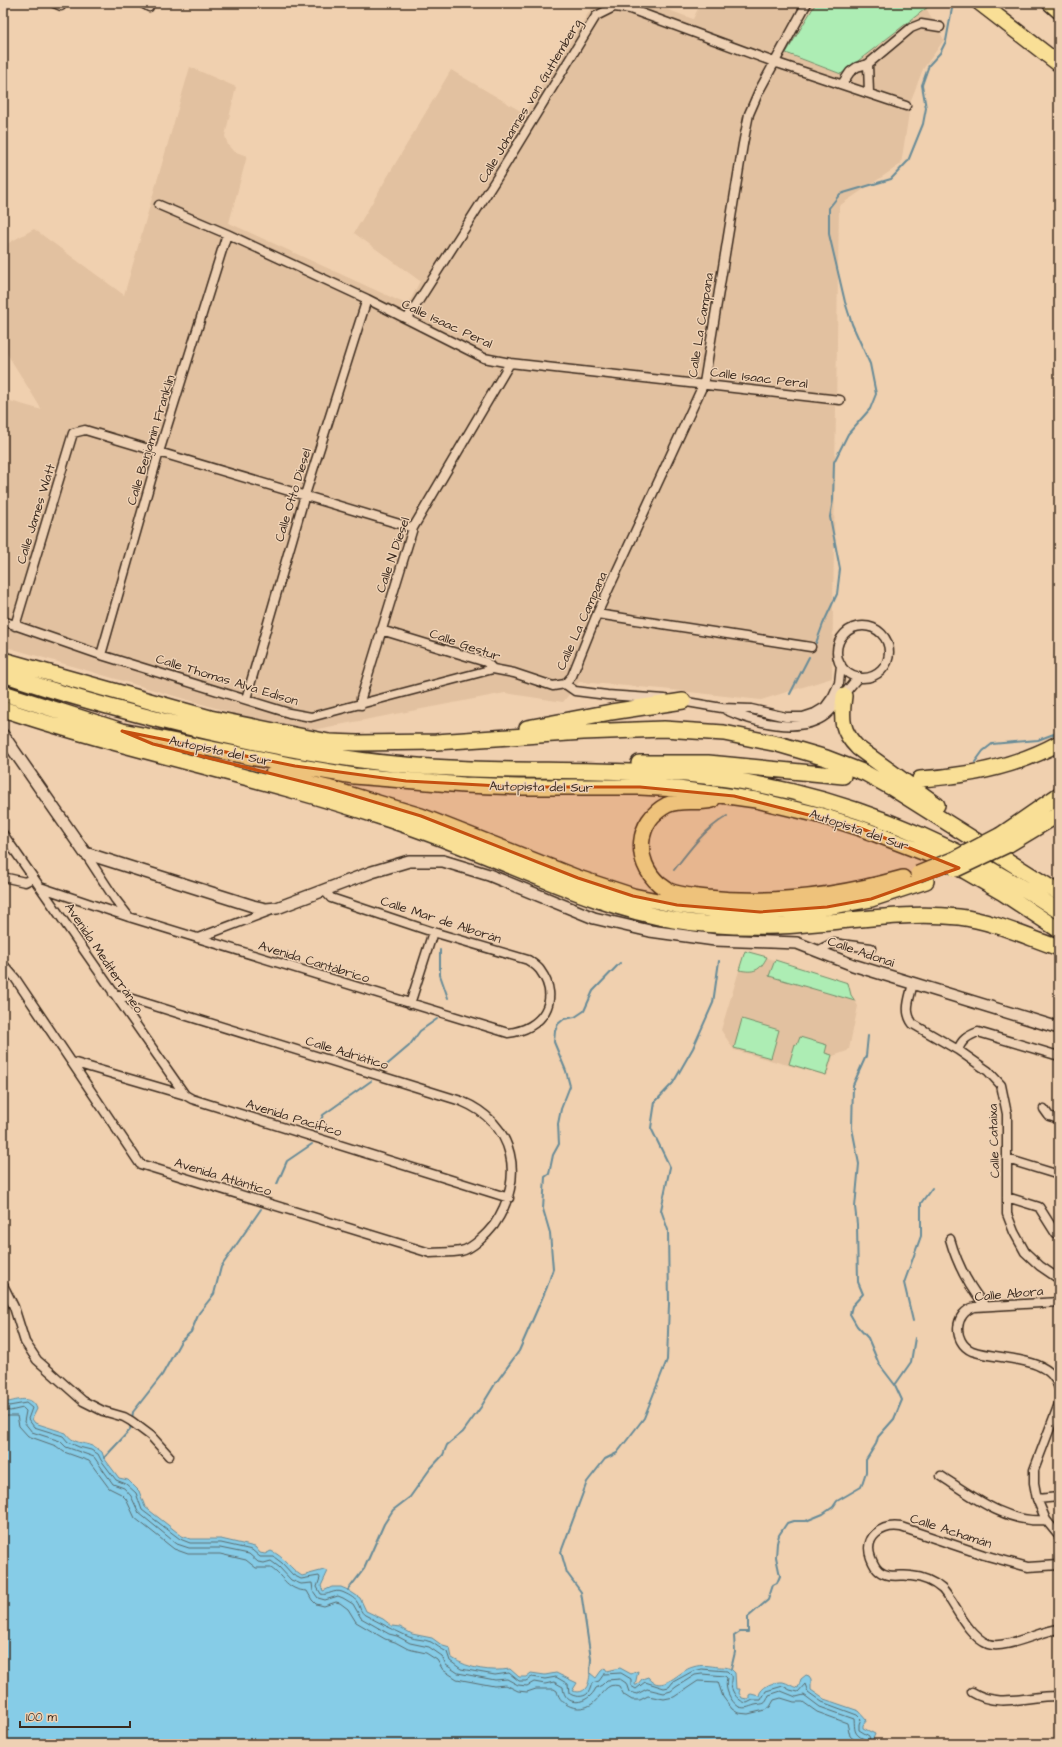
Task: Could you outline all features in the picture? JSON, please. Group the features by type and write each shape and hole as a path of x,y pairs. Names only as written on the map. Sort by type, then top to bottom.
{"highway":[{"path":"980,3 1059,64"},
{"path":"1050,3 1059,11"},
{"path":"3,660 210,718 329,742 357,744 436,742 664,729 724,733 778,744 826,758 865,773 1006,858 1059,893"},
{"name":"Autopista del Sur","path":"3,674 108,707 292,750 393,764 464,770 590,771 683,774 720,778 789,791 826,800 922,834 953,848 1024,887 1059,911"},
{"name":"Autopista del Sur","path":"3,693 122,731 295,766 354,776 406,782 519,787 640,787 678,789 734,796 819,815 860,828 928,854 965,871 1059,930"},
{"path":"844,696 842,721 850,740 858,748 1006,858"},
{"path":"436,742 684,701"},
{"path":"3,709 58,726 293,790 384,818 499,861 596,901 639,913 677,920 728,925 778,926 912,915 962,917 1002,928 1059,948"},
{"path":"122,731 153,744 375,801 421,816 578,878 634,896 677,905 730,911 760,912 794,910 827,907 870,899 922,878 955,859 1005,840 1059,814"},
{"path":"920,779 946,778 982,772 1025,758 1059,743"},
{"path":"590,771 621,763 708,763 843,776"},
{"path":"1005,840 1059,795"},
{"path":"734,796 706,802 680,802 667,805 649,820 643,835 641,856 651,876 667,890 683,895 727,900 792,900 847,892 922,878"}],"street":[{"path":"142,3 149,7"},
{"name":"Calle La Campana","path":"565,684 572,676 597,614 704,383 742,144 758,91 807,3"},
{"name":"Calle Johannes von Guttemberg","path":"407,319 502,170 596,16 614,7 630,9 774,62 906,106"},
{"path":"842,84 850,72 858,67 868,64 911,28 921,24 940,28"},
{"path":"868,64 869,94"},
{"name":"Calle Isaac Peral","path":"159,205 227,234 367,299 484,358 510,363 704,383 840,400"},
{"name":"Calle Benjamin Franklin","path":"101,655 159,452 227,234"},
{"name":"Calle Otto Diesel","path":"246,699 305,496 367,299"},
{"name":"Calle N Diesel","path":"361,704 360,698 413,528 510,363"},
{"name":"Calle James Watt","path":"15,626 73,433 85,430 159,452"},
{"path":"159,452 413,528"},
{"path":"597,614 811,647"},
{"name":"Calle Thomas Alva Edison","path":"3,621 101,655 289,713 311,717 493,669"},
{"path":"565,684 575,691 684,701 722,708 751,709 786,717 803,717 815,713 825,707 833,696 839,683 841,665 838,654 839,642 846,633 856,627 867,626 878,630 886,639 889,650 888,662 881,671 870,677 859,677 849,673 841,665"},
{"name":"Calle Gestur","path":"381,630 486,662 493,669 514,673 553,686 565,684"},
{"path":"722,708 737,715 786,726 802,725 815,722 827,715 859,677"},
{"path":"3,735 85,853 114,898 129,917"},
{"name":"Avenida Mediterráneo","path":"3,834 185,1095"},
{"path":"85,853 249,905 266,909 276,908"},
{"name":"Calle Adonai","path":"276,908 409,861 443,861 489,875 594,918 650,931 715,940 797,943 852,965 1059,1028"},
{"path":"3,877 25,882 33,878"},
{"name":"Avenida Cantábrico","path":"40,887 129,917 508,1033 519,1032 536,1023 543,1015 548,1004 546,980"},
{"name":"Calle Mar de Alborán","path":"324,890 331,898 433,932 528,960 539,969 546,980"},
{"path":"55,908 58,899 65,896"},
{"path":"105,909 111,906 114,898"},
{"path":"248,920 250,911 249,905"},
{"path":"198,938 218,932 276,908"},
{"path":"218,932 220,941 224,946"},
{"path":"410,1004 433,932"},
{"path":"817,952 832,944 871,948"},
{"name":"Avenida Atlántico","path":"3,964 15,978 140,1164 430,1253 462,1251 486,1235 500,1216 508,1198"},
{"name":"Calle Cataixa","path":"913,983 907,1009 908,1017 913,1024 958,1050 988,1071 1001,1085 1007,1114 1007,1214 1014,1232 1025,1252 1040,1266 1059,1279"},
{"name":"Calle Adriático","path":"113,993 473,1106 482,1111 497,1127 509,1149 513,1171 508,1198"},
{"path":"128,1014 129,1006 134,1000"},
{"path":"958,1050 961,1043 967,1037 978,1032 1059,1056"},
{"name":"Avenida Pacífico","path":"72,1062 185,1095 192,1099 508,1198"},
{"path":"162,1089 170,1085 173,1079"},
{"path":"1044,1109 1049,1116 1059,1119"},
{"path":"1007,1158 1059,1175"},
{"path":"1007,1197 1039,1207 1056,1234 1059,1234"},
{"path":"950,1239 956,1259 967,1280 984,1305"},
{"path":"3,1285 14,1307 25,1342 37,1360 89,1404 103,1412 131,1420 151,1436 169,1456"},
{"name":"Calle Abora","path":"1059,1302 984,1305 971,1308 962,1315 957,1324 958,1332 963,1344 972,1350 1037,1364 1057,1379 1059,1388"},
{"path":"1059,1404 1034,1470 1034,1483 1037,1499 1046,1520 1059,1536"},
{"path":"1049,1432 1059,1431"},
{"path":"941,1476 979,1501 1008,1515 1033,1522 1046,1520"},
{"path":"1037,1499 1059,1497"},
{"name":"Calle Achamán","path":"1059,1565 1028,1567 984,1555 901,1527 892,1526 880,1530 875,1534 871,1541 870,1553 874,1565 879,1571 887,1576 912,1576 926,1579 942,1589 972,1631 989,1644 1002,1645 1059,1629"},
{"path":"972,1692 981,1698 998,1701 1059,1696"}],"highlighted area":[{"path":"122,731 295,766 406,781 519,787 640,787 734,796 860,828 959,868 871,899 827,907 760,912 677,905 633,896 578,878 421,816 328,788 153,744"}],"shaded area":[{"path":"599,3 650,3 693,19 701,3 801,3 776,50 841,74 926,8 944,40 923,69 911,100 901,164 839,206 832,678 761,700 662,689 579,682 563,702 505,693 307,731 236,714 3,646 3,399 42,410 3,347 3,246 34,229 124,295 190,67 236,87 225,136 228,145 233,151 247,156 229,223 408,305 420,281 354,233 451,70 524,113 593,6"},
{"path":"745,951 848,983 851,995 858,1006 849,1049 833,1056 827,1076 734,1050 721,1030"}],"green space":[{"path":"816,3 933,3 841,74 786,53"},
{"path":"745,951 767,957 762,965 756,970 739,970"},
{"path":"775,960 848,983 851,995 855,1001 769,976"},
{"path":"742,1019 779,1030 771,1058 734,1048"},
{"path":"800,1037 827,1045 825,1053 832,1055 826,1075 789,1064 795,1044 797,1045"}],"water":[{"path":"3,1397 9,1402 22,1399 29,1400 37,1409 32,1419 35,1423 66,1433 75,1441 93,1446 102,1452 104,1458 119,1478 128,1480 139,1491 145,1507 182,1536 190,1539 221,1539 255,1547 260,1553 265,1554 271,1551 280,1556 302,1576 324,1570 328,1571 321,1586 323,1591 332,1587 341,1587 348,1590 360,1598 366,1611 383,1619 392,1626 400,1627 412,1634 432,1638 443,1646 450,1648 452,1658 466,1665 488,1670 510,1669 519,1677 526,1677 531,1673 545,1675 556,1673 577,1683 572,1691 577,1692 581,1692 586,1688 590,1673 596,1678 605,1668 607,1671 620,1668 631,1674 638,1671 635,1685 637,1685 642,1679 648,1677 653,1682 659,1684 665,1683 688,1669 696,1666 726,1667 730,1668 735,1673 736,1689 740,1689 739,1693 742,1698 747,1699 751,1694 759,1696 765,1687 776,1682 787,1683 798,1688 801,1679 806,1675 811,1679 811,1690 824,1699 859,1711 867,1720 863,1725 863,1728 875,1734 873,1739 879,1744 3,1744"}],"waterway":[{"path":"816,643 837,594 840,569 830,517 833,500 834,462 848,434 870,409 876,394 870,364 852,324 845,302 829,234 829,208 840,194 891,179 908,161 923,124 926,108 922,85 929,65 940,53 946,41 953,3"},
{"path":"790,694 809,657"},
{"path":"975,762 983,751 992,744 1038,740 1059,732"},
{"path":"674,870 704,834 727,816"},
{"path":"440,950 440,975 448,998"},
{"path":"590,1673 591,1659 581,1592 567,1573 561,1552 587,1482 605,1459 617,1453 644,1418 667,1360 669,1304 668,1230 661,1210 670,1167 651,1128 655,1102 673,1083 693,1048 713,1003 719,961"},
{"path":"348,1590 364,1569 384,1524 393,1510 410,1497 430,1469 443,1455 447,1445 463,1432 519,1351 547,1287 553,1269 550,1233 543,1209 545,1177 549,1174 553,1155 559,1144 558,1124 561,1109 570,1086 566,1071 554,1042 555,1031 558,1024 564,1019 575,1017 584,1011 593,991 620,963"},
{"path":"382,1069 409,1046 420,1031 437,1019"},
{"path":"731,1669 735,1652 734,1636 740,1632 748,1632 748,1617 768,1600 773,1585 777,1583 780,1576 776,1557 779,1535 787,1523 793,1521 806,1521 823,1514 833,1507 837,1501 861,1487 866,1472 866,1460 876,1444 878,1437 894,1419 902,1400 895,1385 879,1364 868,1338 857,1326 850,1314 852,1306 863,1294 858,1282 857,1224 855,1207 859,1164 852,1128 853,1085 866,1056 868,1036"},
{"path":"317,1130 323,1115 371,1081"},
{"path":"277,1184 287,1161 312,1144"},
{"path":"913,1321 904,1283 921,1236 921,1203 932,1188"},
{"path":"132,1419 133,1412 162,1375 181,1341 191,1332 199,1313 214,1294 221,1267 261,1209"},
{"path":"895,1385 911,1362 915,1338"},
{"path":"104,1458 130,1430 131,1423"}]}
